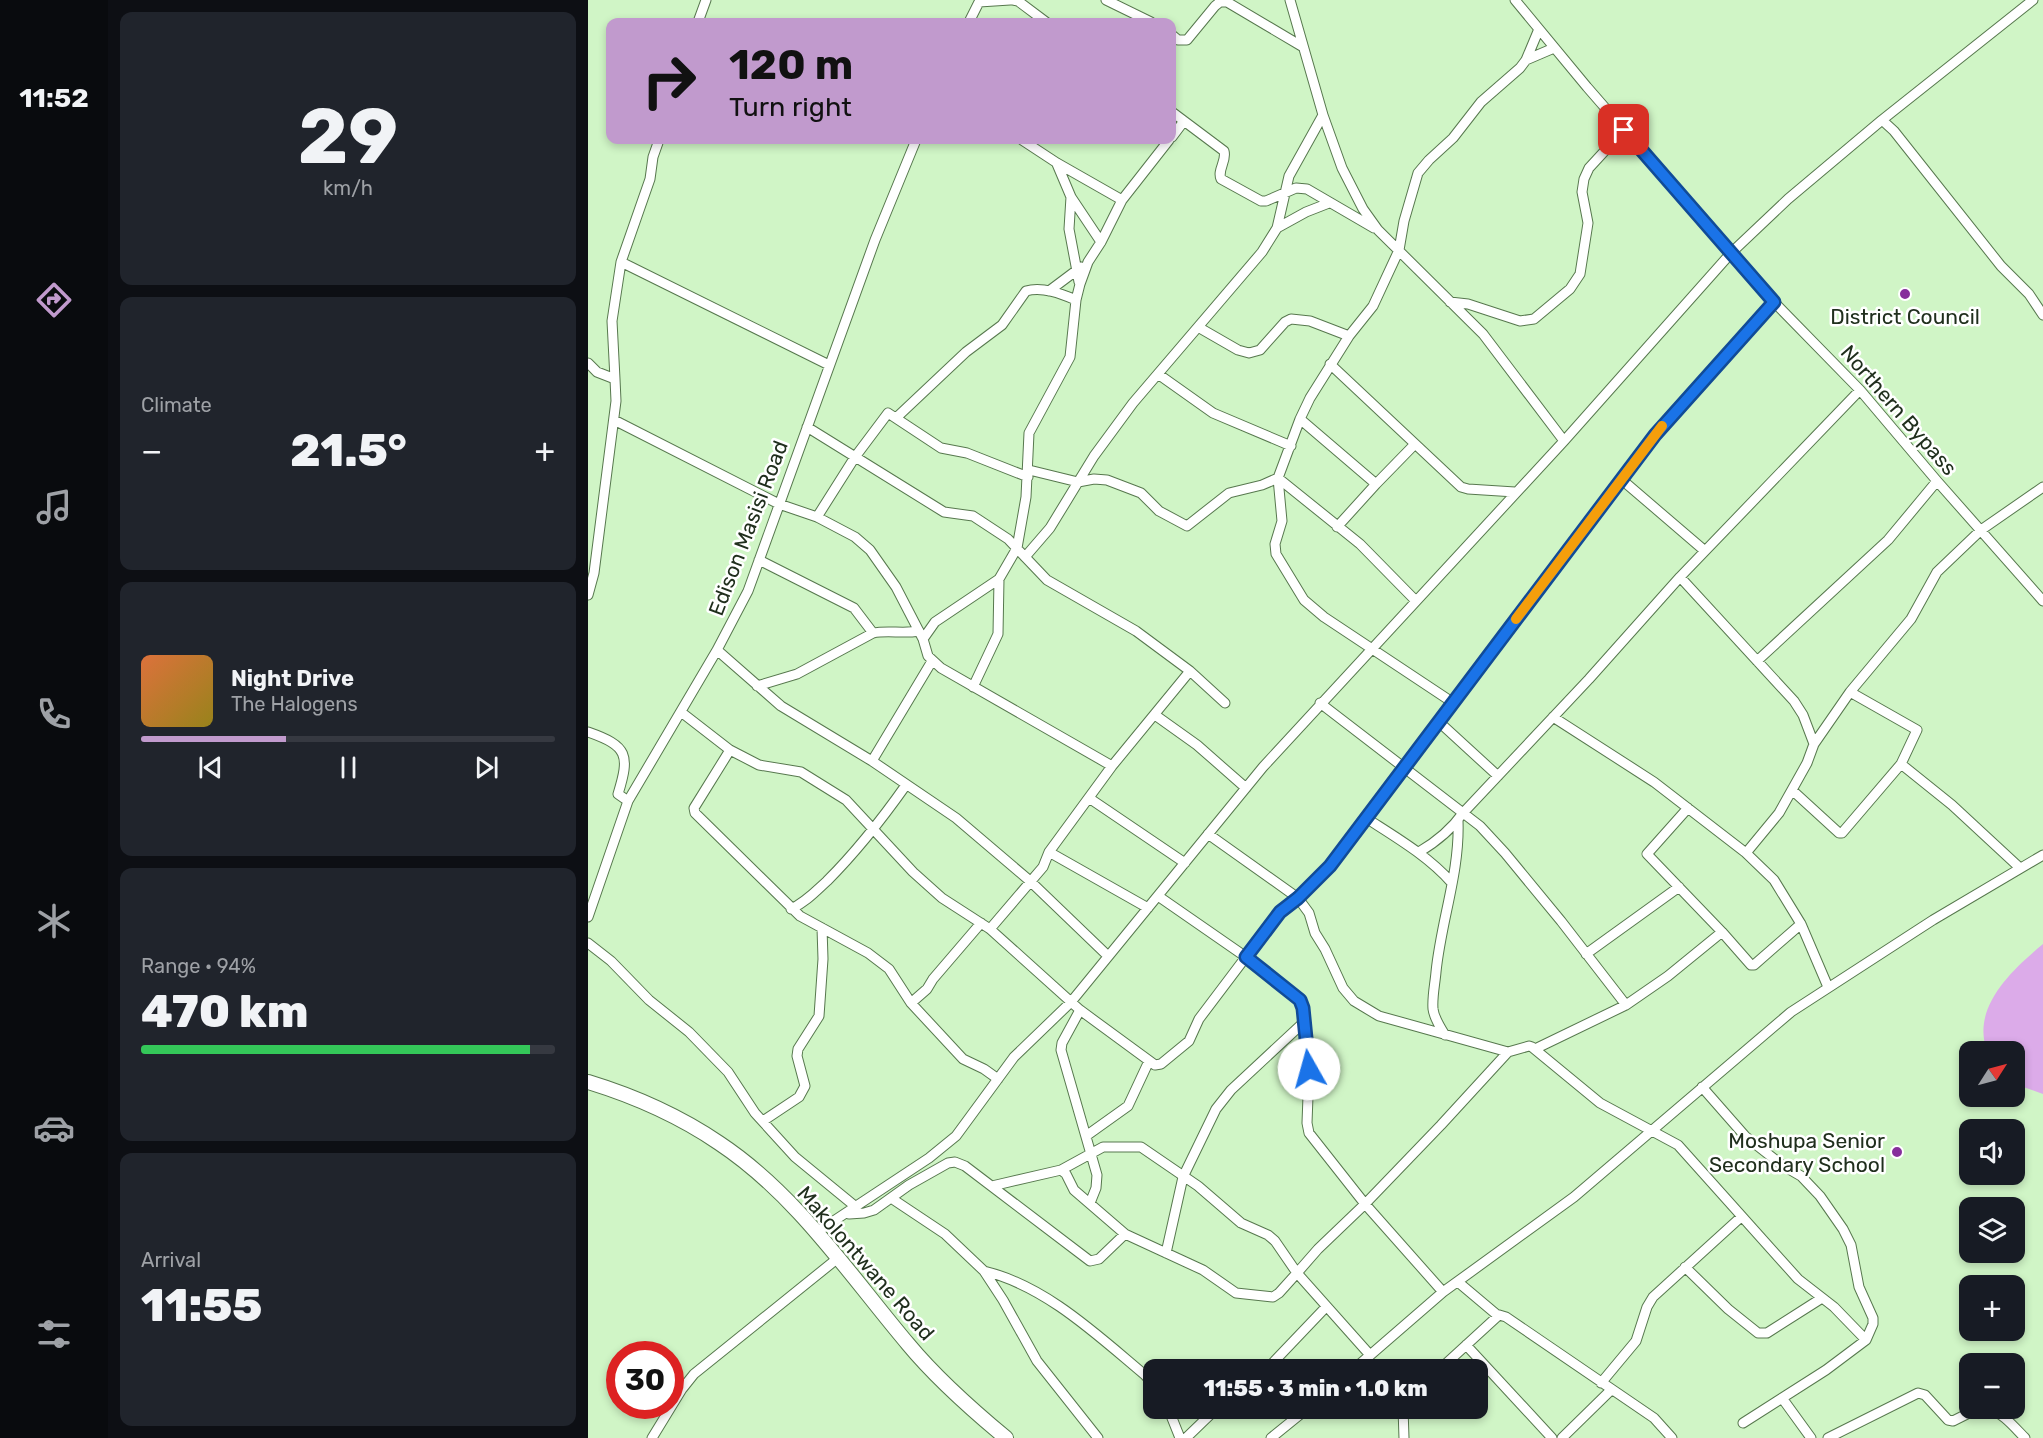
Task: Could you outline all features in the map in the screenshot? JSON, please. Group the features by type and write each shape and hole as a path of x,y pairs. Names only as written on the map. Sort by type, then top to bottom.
{"main road":[{"name":"Makolontwane Road","path":"588,1082 647,1103 690,1124 721,1144 761,1177 817,1232 934,1373 1006,1438"}],"street":[{"path":"699,18 706,0"},
{"path":"1014,0 1040,18"},
{"path":"971,18 980,1 1031,0"},
{"path":"1106,0 1143,18"},
{"path":"1290,0 1323,115 1342,168 1363,209 1378,230 1490,343 1564,441"},
{"name":"Northern Bypass","path":"1515,0 1624,130 1774,302 1860,390 2043,601"},
{"path":"1526,13 1527,0"},
{"path":"817,1232 950,1142 1014,1057 1071,1002 1246,788 1320,703 1564,441 1731,253 1788,199 1882,120 2033,0"},
{"path":"1176,38 1187,40 1215,6 1220,2 1233,2 1303,47"},
{"path":"1452,702 1304,600 1275,554 1275,544 1282,521 1278,478 1300,419 1330,364 1373,306 1398,250 1418,173 1453,138 1481,102 1520,68 1526,60 1539,29"},
{"path":"1526,60 1554,48"},
{"path":"1176,115 1224,151 1219,175 1221,179 1261,201 1296,188 1307,189 1378,230"},
{"path":"1024,557 1050,528 1107,438 1262,252 1277,228 1289,176 1323,115"},
{"path":"1882,120 1894,131 2001,266 2029,294 2043,315"},
{"path":"1176,131 1184,121"},
{"path":"1450,302 1468,304 1520,321 1528,321 1534,319 1570,289 1580,274 1588,223 1582,192 1584,179 1589,168 1624,130"},
{"path":"588,595 594,573 614,420 615,379 612,321 621,262 650,179 658,144"},
{"name":"Edison Masisi Road","path":"588,916 628,801 717,650 748,591 875,240 914,144"},
{"path":"1028,144 1057,164 1122,200"},
{"path":"921,635 935,622 999,579 1017,548 1028,474 1029,433 1070,357 1076,300 1088,262 1122,200 1165,144"},
{"path":"1057,164 1071,197 1101,242"},
{"path":"1071,197 1070,229 1080,284"},
{"path":"1277,228 1306,212 1329,203"},
{"path":"621,262 829,365"},
{"path":"1049,291 1088,262"},
{"path":"896,418 966,352 1002,325 1026,291 1031,289 1049,291 1076,300"},
{"path":"681,712 730,750 759,765 801,772 846,800 913,872 942,898 990,929 1080,1010 1149,1062 1158,1065 1186,1045 1199,1019 1280,912 1298,898 1330,866 1655,435 1774,302"},
{"path":"1198,327 1238,350 1249,353 1260,350 1285,322 1291,319 1310,321 1349,336"},
{"path":"588,363 597,372 615,379"},
{"path":"1330,364 1461,487 1515,492"},
{"path":"1158,374 1213,413 1291,446"},
{"path":"1419,852 1433,843 1460,817 1680,577 1860,390"},
{"path":"817,517 885,414 891,414 941,448 968,453 1028,474 1078,482 1094,479 1107,480 1145,496 1159,511 1187,526 1230,493 1278,478"},
{"path":"1300,419 1376,484"},
{"path":"614,420 778,504 817,517 855,537 870,550 896,587 932,661 1112,766"},
{"path":"807,427 944,512 973,516 1008,539 1047,580 1136,631 1190,671 1225,703"},
{"path":"1337,527 1415,444"},
{"path":"1278,478 1360,544 1415,600"},
{"path":"1621,479 1705,551"},
{"path":"1757,661 1888,540 1937,481"},
{"path":"1746,853 1779,813 1807,763 1814,744 1850,692 1902,632 1937,572 1981,530 2043,487"},
{"path":"759,560 854,608 873,633"},
{"path":"1680,577 1794,700 1803,715 1814,744"},
{"path":"973,687 998,634 999,579"},
{"path":"757,686 797,674 873,633 884,631 921,635"},
{"path":"717,650 781,706 872,762 956,818 1030,881 1108,956"},
{"path":"872,762 932,661"},
{"path":"990,929 1043,867 1049,852 1112,766 1190,671"},
{"path":"1792,790 1840,834 1901,764 1917,730 1850,692"},
{"path":"1320,703 1403,767 1460,817 1480,826 1626,1005"},
{"path":"1155,715 1197,745 1246,788"},
{"path":"1553,717 1654,782 1746,853 1774,880 1801,924 1828,987"},
{"path":"1438,721 1498,776"},
{"path":"588,732 610,740 620,749 625,758 626,768 618,794 628,801"},
{"path":"730,750 694,808 694,813 791,909 868,953 889,969 911,1003 966,1062 984,1069 998,1079"},
{"path":"1901,764 1953,805 2020,868"},
{"path":"791,909 805,902 840,868 874,831 906,785"},
{"path":"1089,798 1185,863"},
{"path":"1688,808 1647,854 1751,965 1754,965 1801,924"},
{"path":"1444,1035 1433,1010 1434,991 1438,947 1457,858 1460,817"},
{"path":"1366,818 1419,852 1452,883"},
{"path":"1208,834 1298,898 1309,914 1315,933 1347,995 1354,1001 1379,1016 1508,1052 1529,1046 1535,1049 1600,1103 1650,1132 1678,1145 1798,1279 1834,1307 1866,1340"},
{"path":"1049,852 1148,908"},
{"path":"1365,1359 1443,1292 1574,1197 1784,1018 1933,920 2043,855"},
{"path":"1586,954 1679,887"},
{"path":"1158,896 1296,995 1303,1008 1309,1069 1307,1123 1309,1132 1365,1204 1443,1292"},
{"path":"911,1003 927,989 981,923"},
{"path":"763,1121 799,1097 805,1086 797,1056 798,1049 819,1016 823,958 822,927"},
{"path":"1535,1049 1626,1005 1668,976 1722,932"},
{"path":"588,943 611,961 649,1000 690,1032 728,1071 748,1105 795,1157 856,1207"},
{"path":"1080,1010 1062,1043 1061,1050 1097,1175 1096,1188 1090,1203"},
{"path":"1166,1253 1183,1177 1216,1108 1303,1023"},
{"path":"1061,1170 1066,1174 1074,1190 1125,1234 1203,1270 1236,1293 1273,1296 1279,1293 1318,1249 1365,1204 1508,1052"},
{"path":"1086,1136 1128,1106 1149,1062"},
{"path":"1702,1087 1745,1136 1782,1165 1801,1176 1820,1196 1851,1245 1861,1293 1873,1318 1873,1324 1866,1340 1826,1370 1743,1423"},
{"path":"992,1186 1061,1170 1103,1147 1136,1145 1198,1186 1241,1223 1268,1235 1275,1241 1297,1273 1370,1355"},
{"path":"846,1214 874,1210 948,1163 955,1162 965,1166 1090,1261 1100,1259 1125,1234"},
{"path":"891,1198 945,1234 984,1271 1004,1300 1037,1361 1098,1438"},
{"path":"1600,1383 1636,1341 1647,1306 1653,1297 1741,1217"},
{"path":"652,1438 682,1389 694,1374 838,1258"},
{"path":"1685,1267 1728,1310 1758,1333 1767,1333 1822,1298"},
{"path":"984,1271 1005,1276 1056,1304 1143,1374"},
{"path":"1458,1282 1499,1316 1506,1317 1654,1418 1672,1438"},
{"path":"1276,1359 1326,1307"},
{"path":"1451,1359 1499,1316"},
{"path":"1466,1345 1552,1438"},
{"path":"1562,1438 1611,1390"},
{"path":"1828,1438 1918,1393 1925,1395 1948,1420 1953,1421 1959,1418"},
{"path":"1782,1398 1811,1438"},
{"path":"1172,1419 1180,1438"},
{"path":"1186,1438 1206,1419"},
{"path":"1271,1438 1294,1419"},
{"path":"1404,1419 1406,1436"},
{"path":"2004,1419 2025,1438"}],"shaded area":[{"path":"2043,944 2043,1094 2025,1088 2025,1041 1985,1041 1984,1035 1985,1019 1997,991"}],"slow traffic":[{"path":"1516,619 1662,426"}],"place":[{"name":"District Council","path":"1905,294"},
{"name":"Moshupa Senior Secondary School","path":"1897,1152"}],"route":[{"path":"1309,1069 1303,1008 1300,1000 1246,957 1280,912 1298,898 1330,866 1655,435 1774,302 1624,130"}]}
